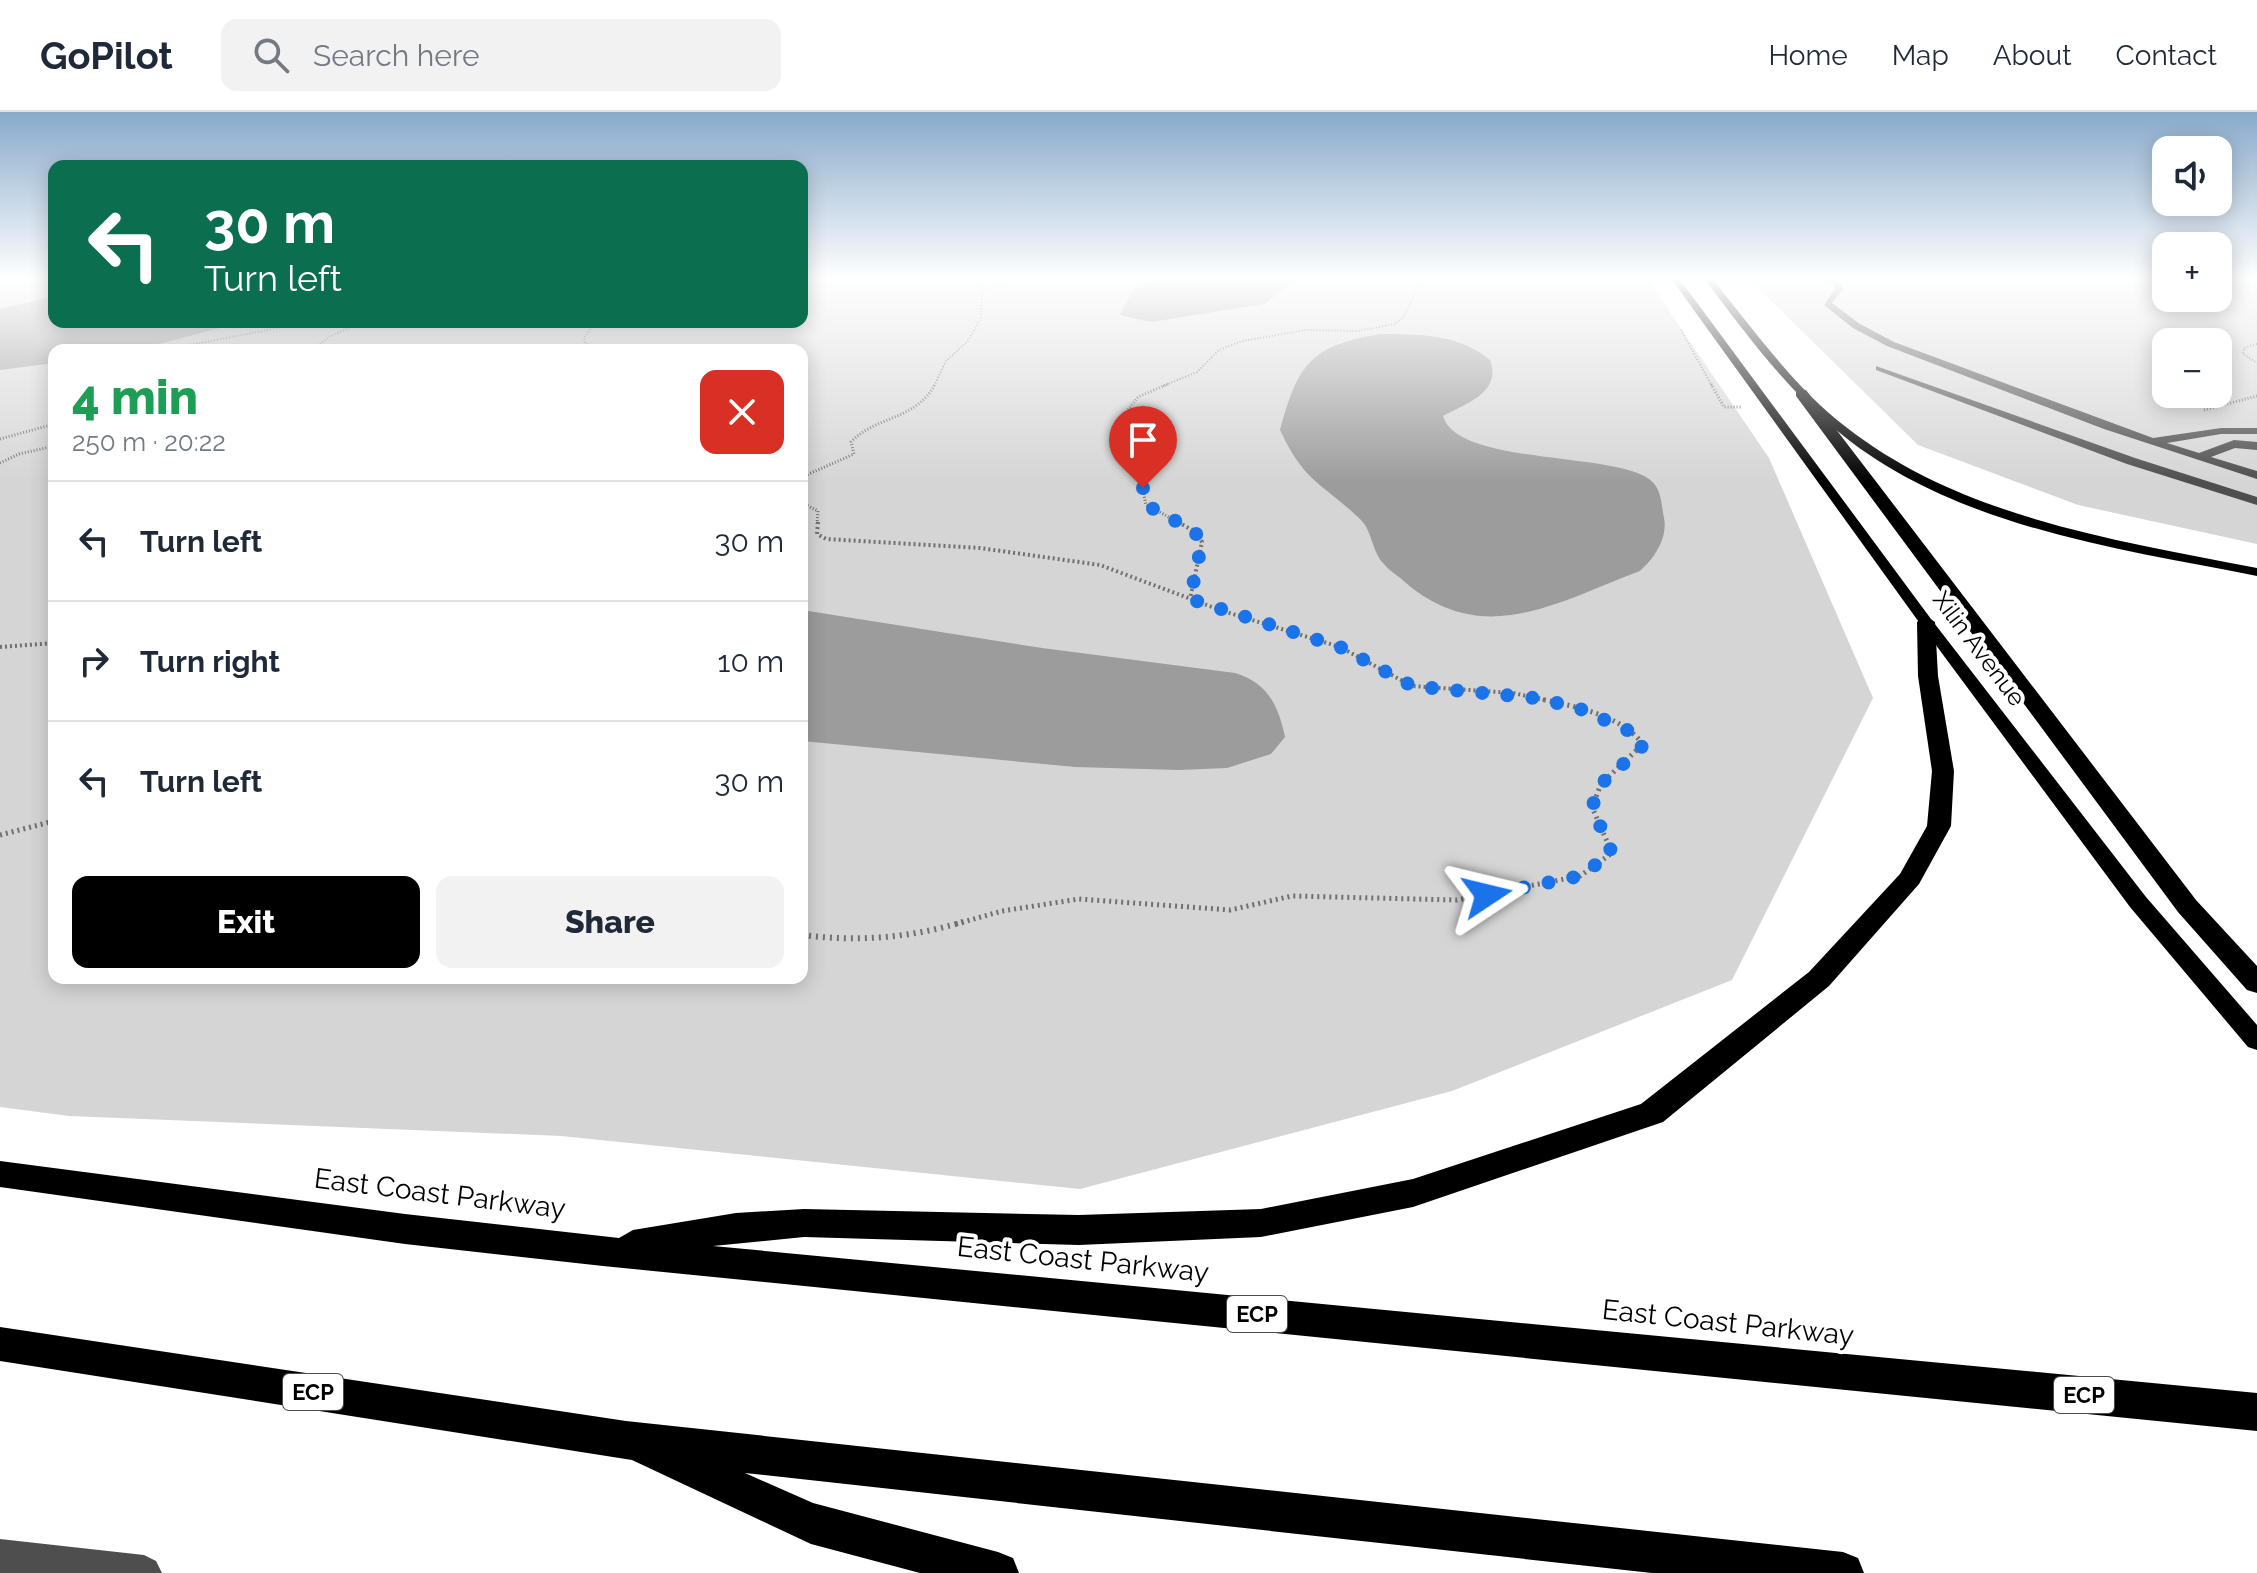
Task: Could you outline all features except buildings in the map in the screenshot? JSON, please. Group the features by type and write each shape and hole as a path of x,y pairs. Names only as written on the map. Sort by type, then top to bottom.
{"highway":[{"path":"1801,393 2187,906 2257,983"},
{"path":"603,1251 736,1228 804,1223 1079,1230 1261,1223 1413,1193 1652,1113 1819,979 1910,878 1939,826 1943,771 1928,676 1926,622"},
{"name":"East Coast Parkway","path":"0,1174 405,1229 603,1251 2257,1412"},
{"name":"ECP","path":"0,1344 626,1440 1843,1573"},
{"path":"626,1440 811,1523 998,1573"}],"main road":[{"name":"Xilin Avenue","path":"1724,345 1926,622 2138,902 2257,1041"},
{"path":"1762,345 1801,393 1842,431 1894,466 1974,502 2100,540 2257,572"}],"street":[{"path":"1895,345 2146,442 2257,475"},
{"path":"1880,368 2131,461 2257,501"},
{"path":"2146,442 2221,431 2257,431"},
{"path":"2199,457 2234,444 2257,446"},
{"path":"0,1556 144,1573"}],"path":[{"path":"808,474 854,454 851,442 863,429 904,415 928,398 946,361 963,345"},
{"path":"1190,599 1202,542 1194,531 1146,505 1127,411 1138,397 1197,372 1219,350 1231,345"},
{"path":"2253,345 2244,348 2243,354 2257,363"},
{"path":"0,439 48,426"},
{"path":"0,463 19,454 48,447"},
{"path":"808,506 818,511 817,534 826,539 980,548 1100,565 1190,599 1340,647 1412,686 1513,693 1576,707 1632,730 1642,739 1641,748 1601,784 1592,807 1612,853 1580,876 1457,900 1292,896 1230,910 1079,899 1002,911 919,935 841,940 808,936"},
{"path":"0,647 48,643"},
{"path":"0,835 48,823"}],"shaded area":[{"path":"0,345 48,345 48,984 808,984 808,345 1692,345 1769,458 1873,698 1732,980 1452,1091 1080,1189 561,1136 69,1116 0,1107"},
{"path":"0,345 48,345 48,364 0,370"},
{"path":"1337,345 1466,345 1478,351 1490,360 1491,380 1487,388 1472,401 1443,416 1454,432 1475,443 1504,450 1603,465 1649,479 1659,492 1665,526 1659,548 1640,571 1550,606 1492,616 1464,613 1435,603 1385,566 1365,525 1298,462 1280,430 1301,374 1322,352"},
{"path":"1816,345 2152,345 2152,408 2232,408 2232,345 2257,345 2257,544 2078,505 1918,445"},
{"path":"808,611 1042,648 1235,673 1256,683 1270,697 1285,737 1271,754 1227,768 1075,767 808,742"}],"route":[{"path":"1143,488 1146,505 1194,531 1202,542 1190,599 1340,647 1412,686 1460,692 1513,693 1576,707 1632,730 1642,739 1641,748 1601,784 1592,807 1612,853 1580,876 1487,895"}]}
